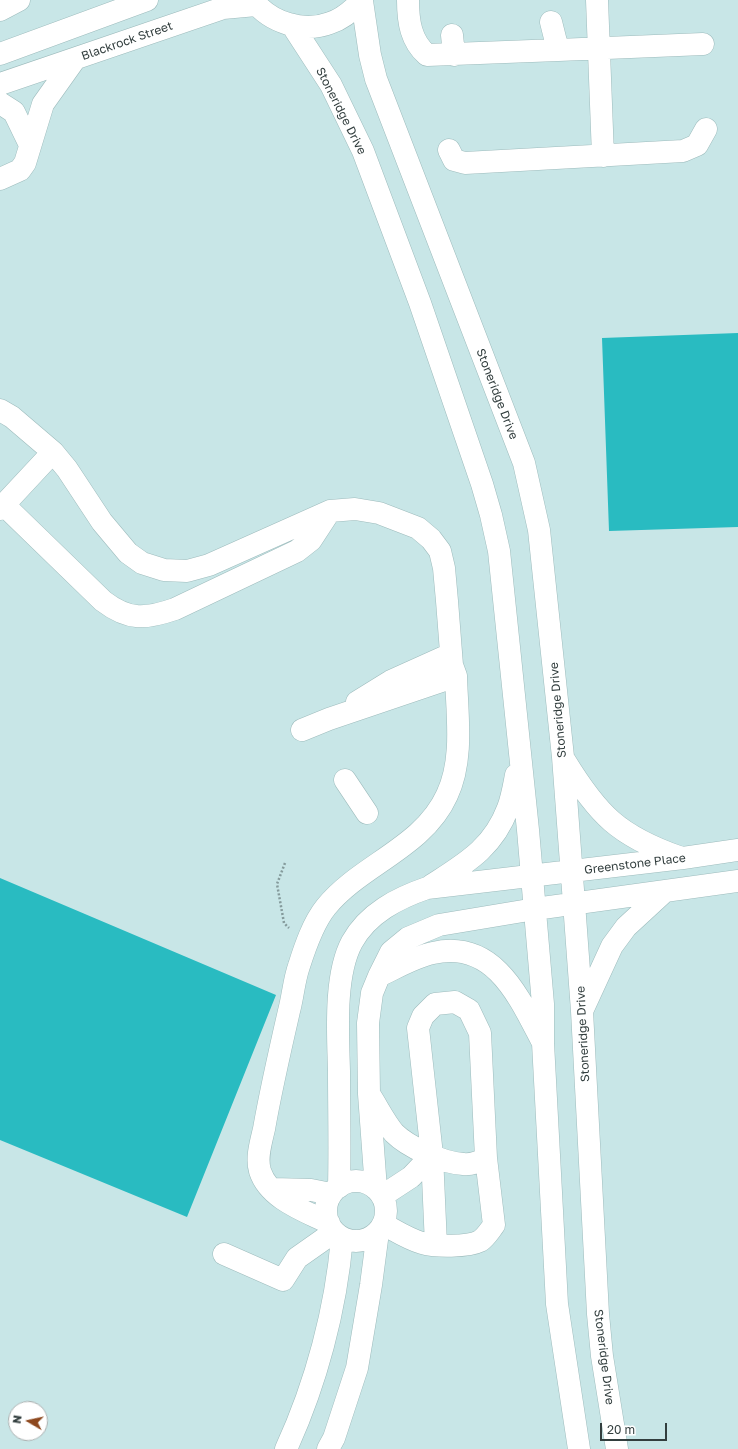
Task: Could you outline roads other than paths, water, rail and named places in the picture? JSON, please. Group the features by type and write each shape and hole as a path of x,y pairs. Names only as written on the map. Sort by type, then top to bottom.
{"street":[{"path":"0,10 19,0"},
{"path":"0,54 147,0"},
{"path":"255,2 273,18 292,26 311,27 330,23 348,14 362,0"},
{"name":"Stoneridge Drive","path":"362,0 370,55 376,79 524,463 538,530 563,757 572,871 582,1011 598,1314 602,1356 617,1449"},
{"path":"408,0 412,36 421,50 427,55 453,45 558,50 600,47 703,44"},
{"path":"597,0 603,156"},
{"name":"Blackrock Street","path":"0,84 223,8 255,2"},
{"path":"551,22 558,50"},
{"name":"Stoneridge Drive","path":"292,26 331,84 363,151 420,304 492,514 499,551 507,610 543,1004 543,1043 557,1304 579,1449"},
{"path":"0,180 20,170 25,163 43,104 75,59"},
{"path":"0,103 14,112 30,145"},
{"path":"449,150 454,160 465,163 682,151 697,145 706,129"},
{"path":"0,410 29,430 53,452 67,469 102,522 128,553 142,563 164,570 187,571 209,564 330,511 355,510 379,513 418,528 431,539 440,551 444,568 452,665 456,676 458,752 455,772 447,795 436,814 423,830 341,892 325,908 312,929 299,967 270,1096 259,1158 260,1170 264,1180 272,1189 285,1200 352,1241 361,1241 370,1238 381,1228"},
{"path":"53,452 2,507 104,601 115,610 136,617 157,615 175,609 297,551 311,540 330,511"},
{"path":"328,719 390,681 451,654"},
{"path":"302,730 328,719 456,676"},
{"path":"286,1449 296,1428 326,1334 339,1278 335,1231 326,1214 327,1203 335,1190 340,1153 338,1018 340,986 352,941 382,908 404,896 427,888 478,854 491,840 501,825 509,806 520,757"},
{"path":"563,757 580,785 603,815 640,841 683,858"},
{"path":"345,780 367,813"},
{"name":"Greenstone Place","path":"427,888 683,858 738,850"},
{"path":"328,1449 334,1438 357,1368 381,1228 386,1214 379,1192 369,1094 368,1023 372,993 391,952 408,938 439,925 574,903 738,882"},
{"path":"582,1011 612,946 626,927 664,892"},
{"path":"379,976 409,961 432,953 448,950 466,953 480,958 507,980 519,997 543,1043"},
{"path":"381,1228 423,1244 436,1245 458,1246 480,1241 494,1224 486,1158 480,1033 469,1010 455,1002 435,1004 423,1016 418,1028 432,1155 436,1245"},
{"path":"369,1094 394,1133 406,1142 447,1162 464,1165 476,1163 486,1158"},
{"path":"379,1192 411,1177 432,1155"},
{"path":"272,1189 286,1188 335,1190 348,1182 358,1181 368,1184 379,1192"},
{"path":"224,1254 282,1280 297,1258 335,1231"}]}
